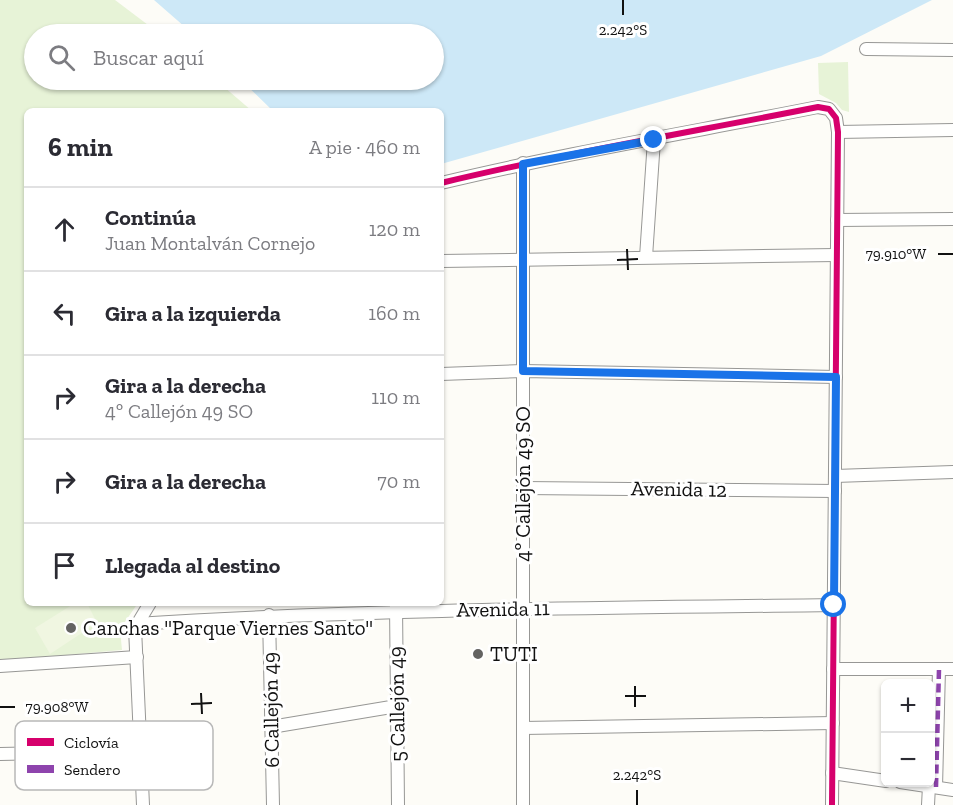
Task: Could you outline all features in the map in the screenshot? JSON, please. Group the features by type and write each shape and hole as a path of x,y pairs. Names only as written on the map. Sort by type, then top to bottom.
{"street":[{"path":"866,49 953,50"},
{"path":"444,182 523,164 818,107 829,109 836,118 838,132 832,805"},
{"path":"838,132 953,130"},
{"path":"646,257 654,140"},
{"name":"4º Callejón 49 SO","path":"523,164 524,805"},
{"path":"837,220 953,219"},
{"path":"444,261 836,255"},
{"path":"444,374 523,371 836,377"},
{"path":"835,476 953,472"},
{"name":"Avenida 12","path":"523,488 835,491"},
{"name":"Avenida 11","path":"136,624 396,607 524,609 834,605"},
{"path":"140,721 136,624 148,606"},
{"name":"5 Callejón 49","path":"396,607 398,805"},
{"name":"6 Callejón 49","path":"269,615 273,805"},
{"path":"0,666 137,657"},
{"path":"833,669 953,669"},
{"path":"935,736 939,669"},
{"path":"272,727 397,706"},
{"path":"523,728 833,723"},
{"path":"0,754 15,754"},
{"path":"832,773 881,779"},
{"path":"928,805 932,787 953,790"},
{"path":"143,790 143,805"}],"green space":[{"path":"0,0 115,0 147,24 24,24 24,90 228,90 249,108 24,108 24,606 136,606 120,629 122,650 0,661"},
{"path":"848,62 849,112 842,110 836,103 819,94 818,63"},
{"path":"70,606 88,606 97,623 50,654 35,628"}],"water":[{"path":"154,0 932,0 821,56 444,163 444,108 270,108 251,90 444,90 444,24 182,24"}],"marked path":[{"path":"936,787 939,669"}],"cycle path":[{"path":"444,182 582,152 818,107 829,109 836,118 838,132 832,805"}],"place":[{"name":"Canchas \"Parque Viernes Santo\"","path":"71,628"},
{"name":"TUTI","path":"478,654"}],"route":[{"path":"654,140 523,164 523,371 836,377 834,605"}]}
